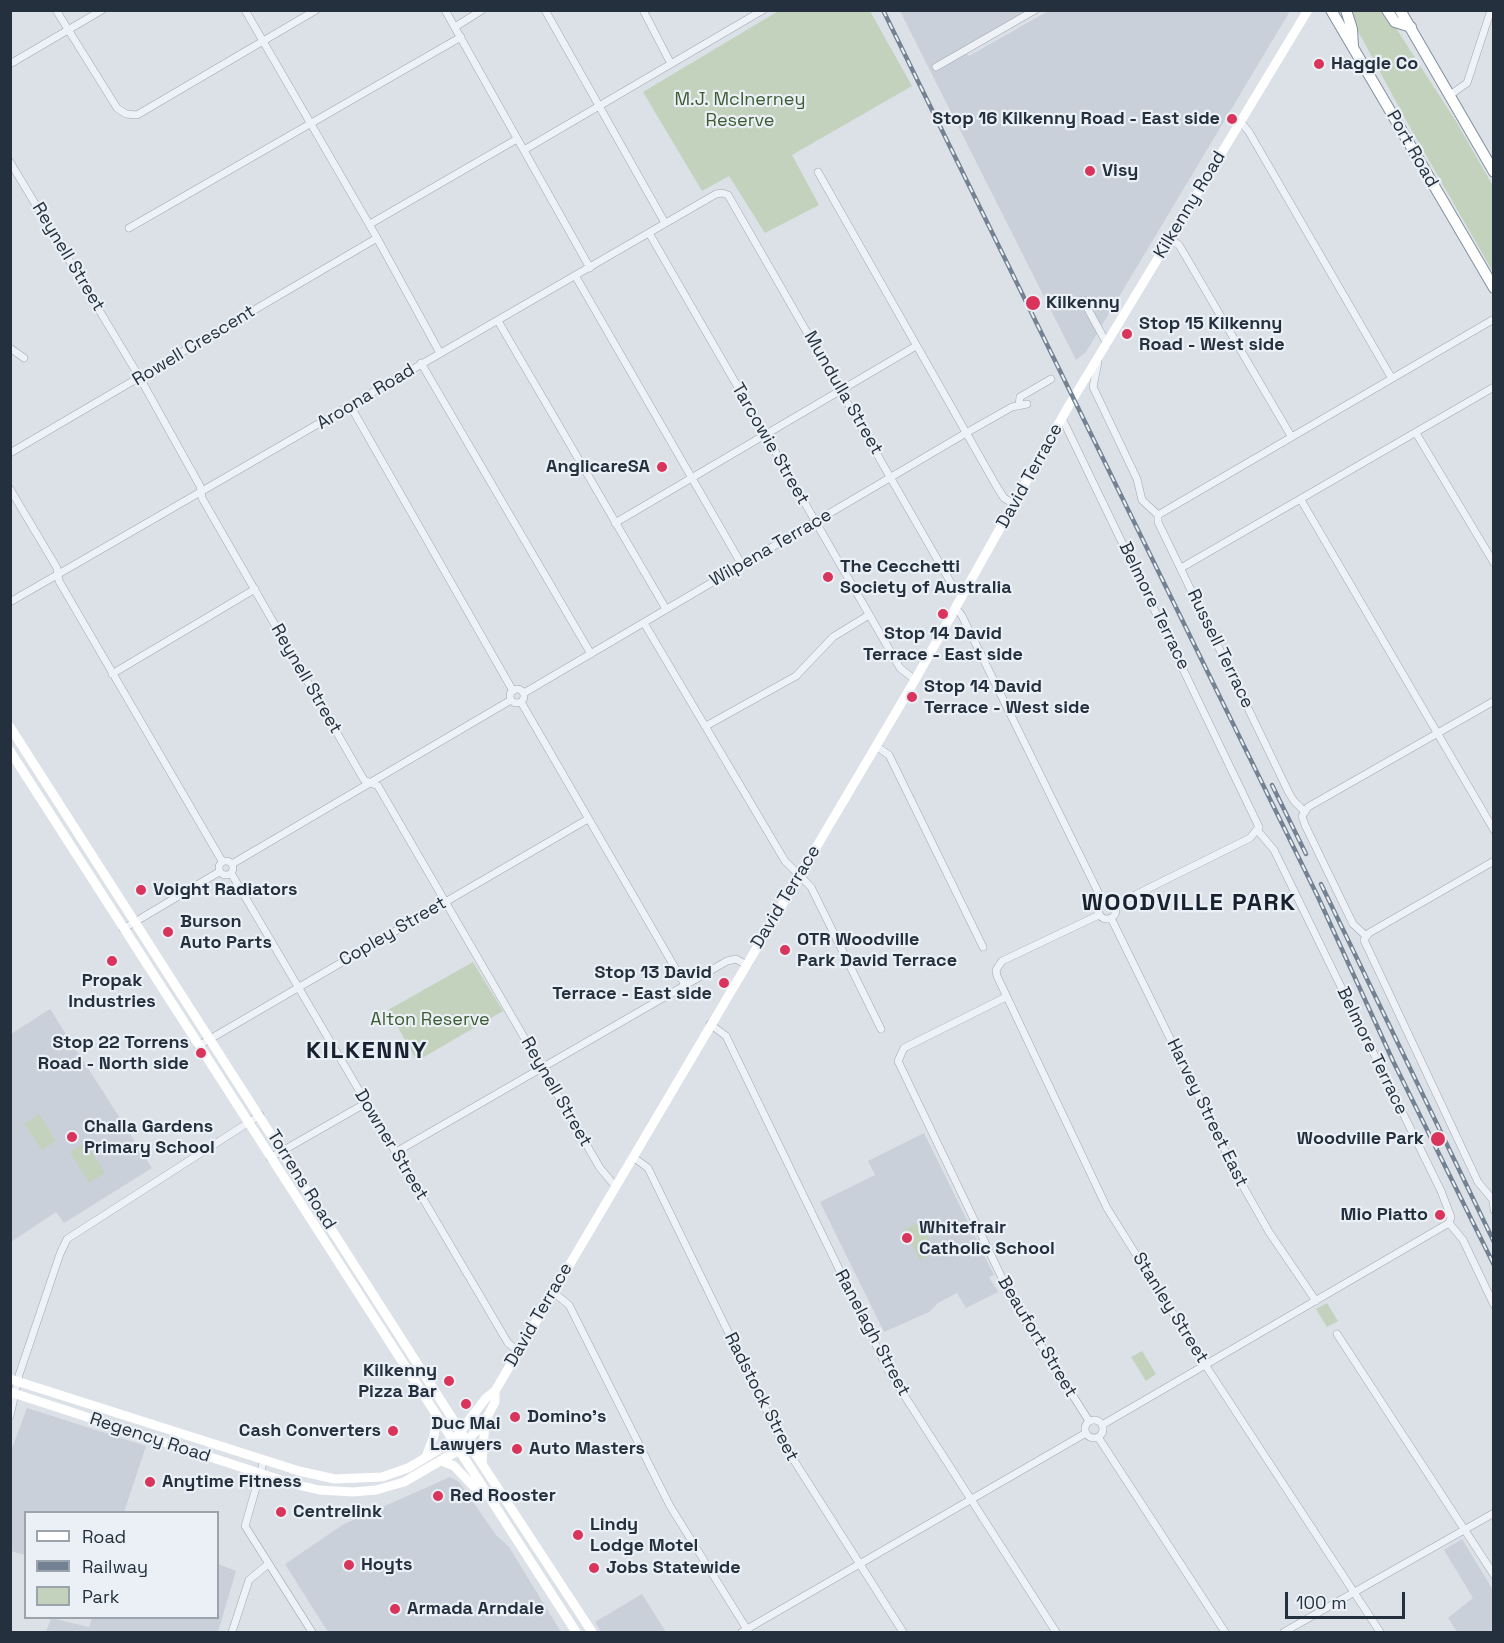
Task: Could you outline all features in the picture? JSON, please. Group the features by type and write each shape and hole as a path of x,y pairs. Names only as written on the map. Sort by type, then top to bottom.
{"highway":[{"name":"Port Road","path":"1331,10 1494,288"},
{"path":"1346,10 1352,29 1353,46"},
{"path":"1387,10 1395,22 1411,27"},
{"path":"1400,10 1493,171"}],"main road":[{"name":"Kilkenny Road","path":"1073,399 1308,10"},
{"name":"David Terrace","path":"453,1442 486,1398 495,1392 745,964 915,680 1073,399"},
{"name":"Torrens Road","path":"10,727 461,1432 592,1632"},
{"name":"Torrens Road","path":"10,751 436,1418 576,1632"},
{"path":"328,1248 339,1241"},
{"name":"Regency Road","path":"14,1380 319,1476 360,1480 399,1471 453,1442"},
{"name":"David Terrace","path":"459,1450 485,1420 495,1402 495,1392"},
{"name":"Regency Road","path":"14,1393 319,1490 353,1492 398,1484 459,1450"},
{"path":"426,1457 434,1436 436,1418"},
{"path":"482,1462 485,1420"},
{"path":"442,1461 454,1466 473,1486 484,1491"}],"street":[{"path":"56,10 117,108 126,114 137,115 316,10"},
{"path":"10,64 102,10"},
{"path":"245,10 370,224 440,353"},
{"path":"445,10 590,268"},
{"path":"455,27 482,10"},
{"path":"545,10 665,223"},
{"path":"643,10 670,62"},
{"path":"524,150 751,13 763,10"},
{"path":"936,67 1035,10"},
{"path":"1450,95 1467,83 1491,10"},
{"path":"129,228 461,38"},
{"path":"1240,121 1249,132 1391,377"},
{"path":"370,224 518,139"},
{"name":"Reynell Street","path":"10,162 140,378 200,486 200,492 364,780 378,786 600,1168 615,1186"},
{"path":"818,172 1004,498 1014,504"},
{"name":"Aroona Road","path":"10,602 351,407 421,363 576,277 665,223 716,194 722,194"},
{"name":"Mundulla Street","path":"722,194 728,195 951,583 963,595"},
{"name":"Tarcowie Street","path":"649,233 900,669 915,680"},
{"name":"Rowell Crescent","path":"10,453 377,238"},
{"path":"1170,239 1179,245 1291,436"},
{"path":"576,277 742,565"},
{"path":"1083,300 1107,344"},
{"path":"1158,514 1494,319"},
{"path":"498,321 666,609"},
{"path":"615,522 916,346"},
{"path":"10,348 24,358"},
{"name":"Russell Terrace","path":"1099,357 1093,381 1103,408 1137,479 1142,500 1158,514 1158,522 1294,801 1305,812 1302,816 1305,825 1353,924 1367,934 1365,946 1473,1171 1493,1199 1494,1210"},
{"path":"421,363 591,654"},
{"name":"Wilpena Terrace","path":"524,693 966,433 1023,405 1020,397 1051,379"},
{"path":"1181,568 1494,387"},
{"path":"10,489 112,674 222,861 232,864 511,700 513,691 351,407"},
{"name":"Belmore Terrace","path":"1062,418 1258,829 1274,850 1436,1180 1451,1217 1449,1223 1463,1240 1494,1305"},
{"path":"1416,433 1494,563"},
{"path":"1301,500 1494,830"},
{"path":"112,674 255,589"},
{"path":"956,608 1103,902"},
{"path":"706,726 796,676 833,637 869,615"},
{"path":"644,623 785,861 811,887 881,1029"},
{"path":"513,691 519,689 524,693 521,702 686,985"},
{"path":"511,700 514,703 521,702"},
{"path":"1305,812 1308,807 1494,701"},
{"path":"876,746 889,755 983,947"},
{"name":"Copley Street","path":"198,1046 588,819"},
{"path":"1115,905 1250,838 1258,829"},
{"path":"219,872 219,865 222,861"},
{"path":"1367,934 1494,861"},
{"path":"219,872 225,875 231,873 232,864"},
{"path":"123,929 219,872"},
{"name":"Downer Street","path":"231,873 508,1343 518,1351"},
{"path":"1110,901 1115,905 1116,911 1111,918 1107,919 1099,915 1098,906 1103,902 1110,901"},
{"name":"Stanley Street","path":"1099,915 1006,959 998,965 997,976 1107,1208 1205,1364 1380,1632"},
{"name":"Harvey Street East","path":"1111,918 1239,1179 1269,1232 1316,1301"},
{"path":"396,1152 731,959 745,964"},
{"name":"Beaufort Street","path":"1006,998 904,1048 898,1057 899,1065 1012,1301 1089,1421"},
{"name":"Ranelagh Street","path":"710,1024 726,1036 888,1370 1056,1632"},
{"path":"270,1158 366,1103"},
{"path":"10,1416 14,1380 67,1239 260,1115"},
{"name":"Radstock Street","path":"633,1157 648,1168 781,1440 903,1632"},
{"path":"1102,1425 1449,1223"},
{"path":"553,1292 569,1305 669,1506 746,1632 1086,1433"},
{"path":"1336,1334 1494,1575"},
{"path":"1098,1437 1093,1438 1086,1433 1085,1426 1089,1421 1096,1420 1102,1425"},
{"path":"1098,1437 1102,1431 1102,1425"},
{"path":"1098,1437 1225,1632"},
{"path":"264,1460 245,1526 267,1565 312,1632"},
{"path":"1284,1632 1494,1513"},
{"path":"232,1632 249,1580 267,1565"}],"shaded area":[{"name":"Visy","path":"900,11 1027,11 962,48 969,56 1048,11 1290,11 1086,352 1076,360"},
{"name":"Challa Gardens Primary School","path":"50,1009 152,1168 64,1223 56,1212 11,1242 11,1034"},
{"name":"Whitefrair Catholic School","path":"924,1133 994,1275 989,1277 998,1292 966,1308 957,1293 938,1303 929,1312 884,1332 820,1202 875,1175 868,1161"},
{"path":"27,1408 146,1446 124,1511 24,1511 24,1555 11,1551 10,1454"},
{"path":"450,1477 459,1482 496,1535 509,1547 561,1632 328,1632 285,1564 344,1524"},
{"path":"1462,1539 1493,1590 1493,1631 1491,1632 1457,1632 1448,1618 1473,1598 1444,1550"},
{"path":"219,1564 236,1571 218,1632 46,1632 51,1619 89,1627 92,1619 219,1619"},
{"path":"642,1594 666,1632 601,1632 595,1622"}],"green space":[{"name":"M.J. McInerney Reserve","path":"780,10 870,11 912,86 792,155 819,205 765,233 729,176 702,191 643,92"},
{"path":"1350,11 1385,11 1457,123 1493,186 1493,272 1407,122 1351,18"},
{"name":"Alton Reserve","path":"473,962 503,1011 417,1061 388,1010"},
{"path":"39,1114 56,1141 42,1150 24,1124"},
{"path":"85,1142 105,1173 89,1183 70,1152"},
{"path":"921,1222 935,1253 919,1260 905,1229"},
{"path":"1327,1303 1338,1321 1327,1327 1316,1309"},
{"path":"1142,1351 1156,1374 1146,1381 1131,1357"}],"railway":[{"path":"883,10 1318,897 1393,1061 1494,1265"},
{"path":"1272,785 1306,854"},
{"path":"1321,884 1494,1242"}],"place":[{"name":"Haggle Co","path":"1319,64"},
{"name":"Stop 16 Kilkenny Road - East side","path":"1232,119"},
{"name":"Visy","path":"1090,171"},
{"name":"Kilkenny","path":"1033,303"},
{"name":"Stop 15 Kilkenny Road - West side","path":"1127,334"},
{"name":"AnglicareSA","path":"662,467"},
{"name":"The Cecchetti Society of Australia","path":"828,577"},
{"name":"Stop 14 David Terrace - East side","path":"943,614"},
{"name":"Stop 14 David Terrace - West side","path":"912,697"},
{"name":"Voight Radiators","path":"141,890"},
{"name":"Burson Auto Parts","path":"168,932"},
{"name":"OTR Woodville Park David Terrace","path":"785,950"},
{"name":"Propak Industries","path":"112,961"},
{"name":"Stop 13 David Terrace - East side","path":"724,983"},
{"name":"Stop 22 Torrens Road - North side","path":"201,1053"},
{"name":"Challa Gardens Primary School","path":"72,1137"},
{"name":"Woodville Park","path":"1438,1139"},
{"name":"Mio Piatto","path":"1440,1215"},
{"name":"Whitefrair Catholic School","path":"907,1238"},
{"name":"Kilkenny Pizza Bar","path":"449,1381"},
{"name":"Duc Mai Lawyers","path":"466,1404"},
{"name":"Domino's","path":"515,1417"},
{"name":"Cash Converters","path":"393,1431"},
{"name":"Auto Masters","path":"517,1449"},
{"name":"Anytime Fitness","path":"150,1482"},
{"name":"Red Rooster","path":"438,1496"},
{"name":"Centrelink","path":"281,1512"},
{"name":"Lindy Lodge Motel","path":"578,1535"},
{"name":"Hoyts","path":"349,1565"},
{"name":"Jobs Statewide","path":"594,1568"},
{"name":"Armada Arndale","path":"395,1609"}],"district":[{"name":"WOODVILLE PARK","path":"1189,903"},
{"name":"KILKENNY","path":"367,1051"}]}
